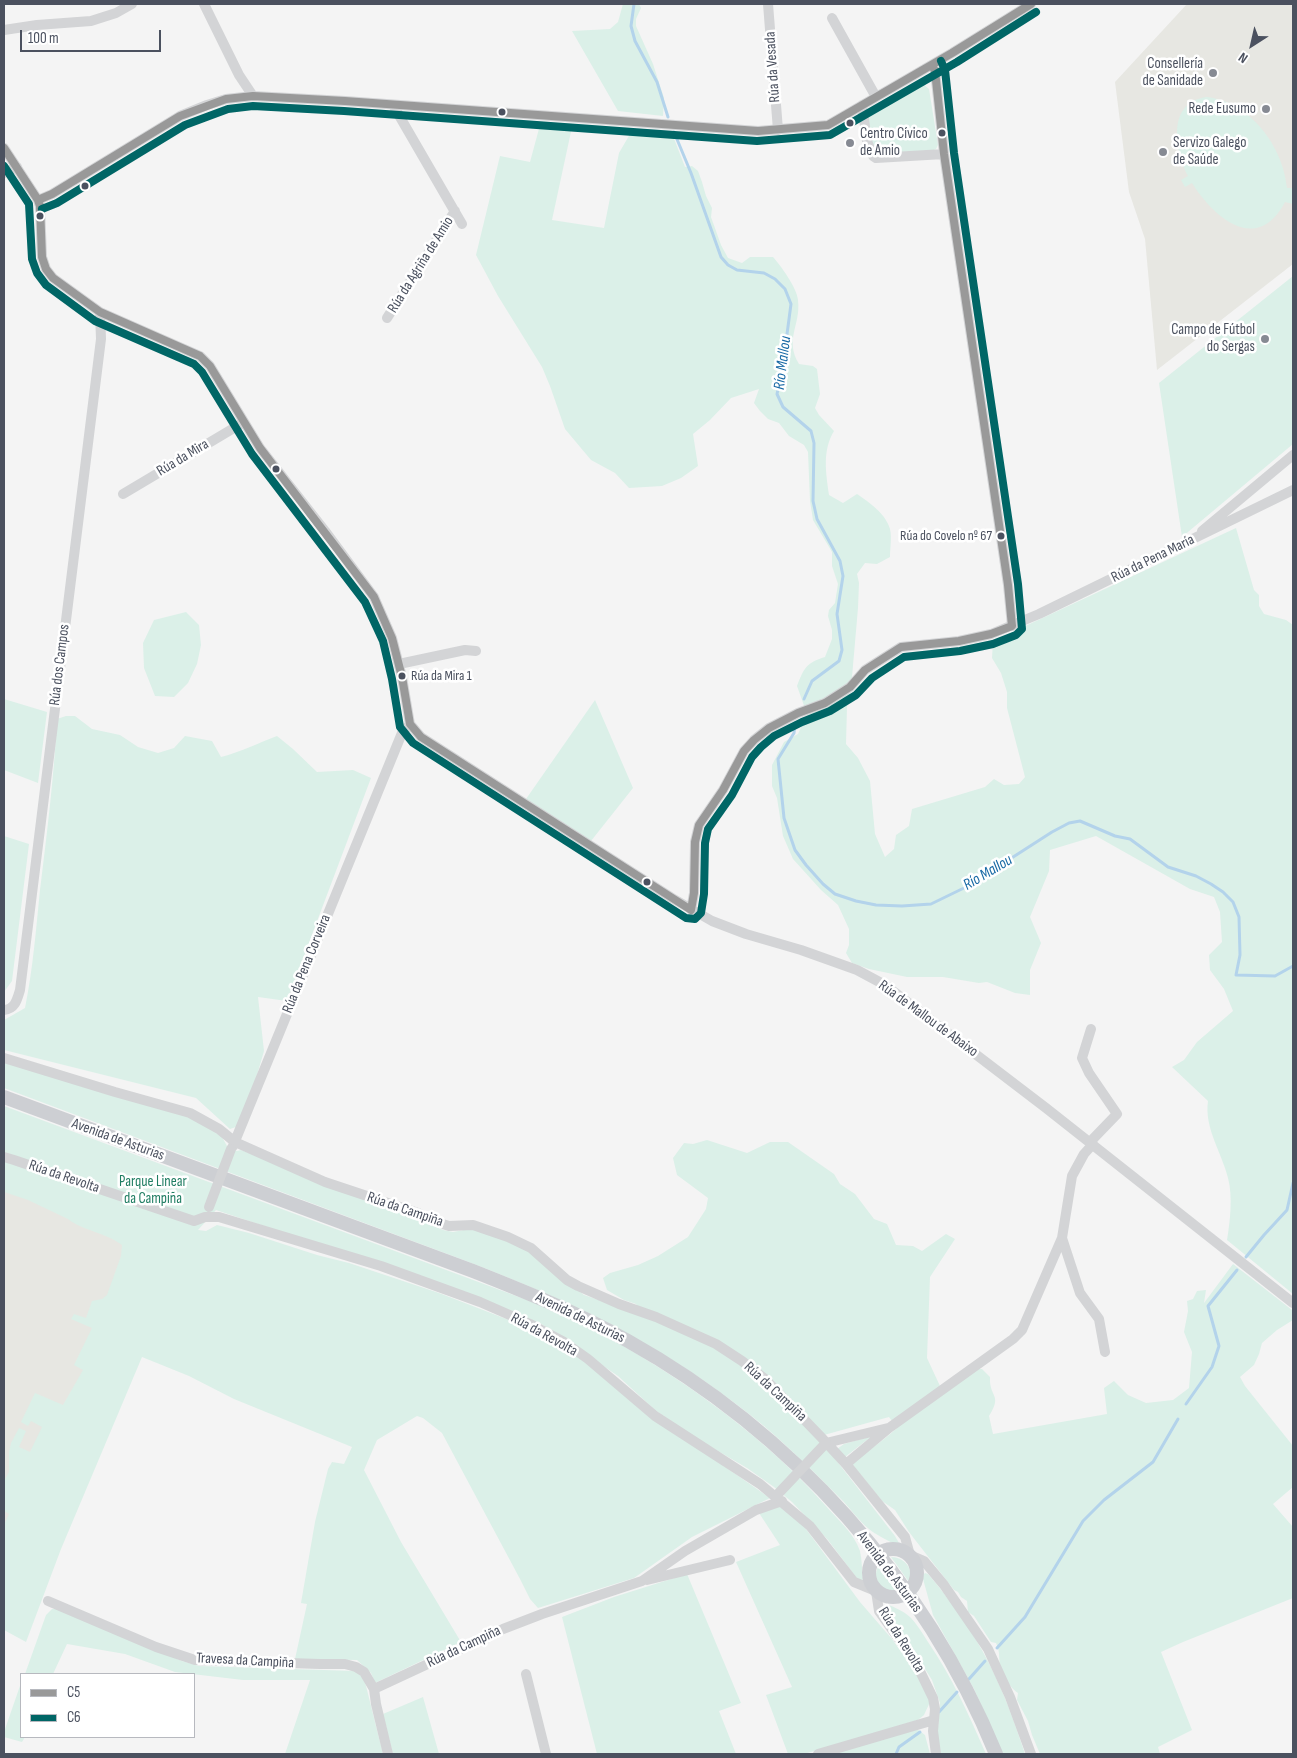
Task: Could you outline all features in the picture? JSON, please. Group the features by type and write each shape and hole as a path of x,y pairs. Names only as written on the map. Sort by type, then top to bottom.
{"main road":[{"name":"Avenida de Asturias","path":"4,1098 473,1271 548,1301 596,1324 685,1376 746,1421 812,1480 862,1534"},
{"path":"862,1534 910,1555 916,1565 918,1572 914,1587 907,1593 895,1598 890,1597"},
{"path":"862,1534 874,1559"},
{"path":"893,1549 874,1559 869,1575 871,1583 876,1591 910,1608 926,1622"},
{"name":"Avenida de Asturias","path":"874,1559 907,1593 926,1622 959,1677 996,1754"},
{"path":"916,1581 926,1622"}],"street":[{"path":"4,30 37,25 91,21 116,13 132,4"},
{"path":"204,4 239,75 253,96"},
{"name":"Rúa da Vesada","path":"768,4 778,130"},
{"path":"38,200 52,194 180,116 207,105 253,96 758,131 828,125 1032,4"},
{"path":"832,18 876,97"},
{"path":"932,64 935,71 944,154 1007,576 1012,626"},
{"path":"235,98 239,75"},
{"name":"Rúa da Agriña de Amio","path":"393,105 462,224"},
{"path":"862,105 867,141 873,156 876,158 944,154"},
{"path":"4,148 38,200 40,206 42,257 46,268 53,278 100,312 206,360 260,448 374,597 392,638 399,664 410,724 421,737 691,910"},
{"path":"4,173 17,168"},
{"name":"Rúa da Agriña de Amio","path":"387,318 454,211"},
{"name":"Rúa dos Campos","path":"4,1010 10,1009 15,1003 20,990 100,339 100,312"},
{"name":"Rúa da Mira","path":"123,494 244,422"},
{"path":"1201,536 1201,532 1212,522 1293,455"},
{"name":"Rúa da Pena María","path":"691,910 694,893 695,842 699,825 723,790 744,751 769,728 798,713 825,703 850,687 865,670 901,647 959,641 991,634 1012,626 1293,490"},
{"path":"399,664 465,650 476,651"},
{"name":"Rúa da Pena Corveira","path":"207,1212 402,733 410,724"},
{"name":"Rúa de Mallou de Abaixo","path":"691,910 712,921 746,934 801,950 857,970 886,985 1091,1143 1293,1303"},
{"path":"846,1464 889,1428 1013,1339 1022,1330 1062,1238 1072,1176 1091,1143 1117,1114 1089,1073 1082,1058 1091,1029"},
{"name":"Rúa da Campiña","path":"4,1058 190,1113 219,1129 233,1145 345,1189 449,1226 473,1225 508,1237 531,1248 567,1280 578,1286 619,1304 656,1317 716,1344 765,1379 826,1442 905,1537 910,1555"},
{"name":"Rúa da Revolta","path":"4,1157 194,1221 207,1212 381,1266 480,1302 530,1324 564,1342 588,1359 655,1416 760,1484 779,1499 810,1526 854,1582 876,1591 879,1611 916,1663 934,1698 933,1744 936,1754"},
{"path":"1062,1238 1080,1293 1099,1319 1105,1352"},
{"path":"779,1499 826,1442 889,1428"},
{"name":"Rúa da Campiña","path":"642,1581 686,1551 756,1510 779,1499"},
{"path":"910,1555 924,1561 944,1585 988,1649 1010,1697 1032,1754"},
{"name":"Rúa da Campiña","path":"374,1690 503,1629 542,1614 642,1581 730,1560"},
{"name":"Travesa da Campiña","path":"48,1601 156,1646 196,1660 345,1664 356,1667 364,1672 374,1690 388,1754"},
{"path":"526,1674 546,1754"},
{"path":"818,1754 934,1720"}],"shaded area":[{"path":"1187,4 1293,4 1293,264 1157,370 1145,239 1129,192 1115,82"},
{"path":"4,1170 152,1229 4,1575"}],"green space":[{"path":"623,4 639,4 641,8 636,19 636,26 653,64 664,98 663,116 618,111 572,31 610,29 618,22"},
{"path":"913,83 922,83 929,89 938,145 936,149 929,152 879,153 872,149 867,112"},
{"path":"1207,97 1237,107 1262,129 1279,157 1287,188 1293,188 1293,204 1285,202 1274,218 1262,226 1249,229 1236,226 1212,208 1192,183 1185,187 1181,180 1188,176 1177,141 1180,117 1185,108 1194,101"},
{"path":"540,125 572,127 552,220 604,228 619,153 630,134 637,131 649,133 664,131 673,136 685,167 692,166 698,171 712,208 711,217 728,258 742,263 750,257 773,257 795,289 798,309 793,340 795,355 799,364 813,366 817,369 820,394 815,408 834,431 826,454 829,495 843,503 857,494 881,513 891,532 890,557 877,564 865,563 857,574 859,583 858,608 852,677 847,707 846,744 858,758 870,781 875,834 885,857 894,849 896,835 909,826 912,809 985,787 994,779 1004,785 1019,784 1025,777 1007,708 1007,692 1001,673 992,658 993,641 1236,528 1254,590 1259,595 1259,606 1264,614 1286,620 1293,625 1293,1294 1227,1240 1230,1185 1211,1131 1207,1111 1208,1101 1172,1067 1184,1060 1197,1042 1233,1011 1224,989 1210,970 1209,955 1222,942 1220,912 1214,897 1190,889 1096,836 1050,850 1049,871 1030,917 1041,943 1030,970 1030,995 1015,993 987,982 979,983 943,977 907,977 869,969 852,963 846,953 849,945 849,929 838,905 821,890 793,859 783,836 777,798 772,786 772,765 784,742 798,734 807,714 797,686 799,680 806,667 825,657 832,639 832,630 828,616 829,610 835,603 838,584 832,566 832,552 813,520 810,501 808,452 804,445 789,436 779,423 768,419 760,411 754,403 759,389 731,398 710,420 693,434 698,466 681,478 662,486 629,488 615,473 591,460 565,429 542,367 498,296 476,255 500,156 530,162"},
{"path":"1293,276 1293,444 1182,537 1159,383"},
{"path":"186,612 199,625 201,645 197,664 188,683 174,697 155,696 144,668 143,643 154,620"},
{"path":"4,699 47,712 38,783 4,770"},
{"path":"595,700 633,788 591,841 526,799"},
{"path":"75,716 92,729 120,735 138,747 158,753 174,748 185,736 212,741 221,757 277,736 317,772 353,770 371,778 287,1001 258,997 264,1051 255,1082 236,1127 230,1129 196,1098 4,1050 4,1020 25,1008 28,993 50,805 57,719"},
{"path":"4,836 29,844 12,981 4,992"},
{"path":"4,1062 188,1116 204,1124 222,1137 227,1146 237,1151 241,1150 417,1217 443,1230 453,1232 469,1229 488,1231 531,1253 584,1295 643,1315 636,1304 624,1300 607,1290 603,1278 610,1273 638,1265 658,1256 688,1237 706,1209 708,1198 677,1175 673,1158 684,1143 693,1144 707,1140 747,1153 770,1142 788,1142 834,1174 840,1184 855,1194 874,1219 887,1224 896,1245 913,1246 922,1251 946,1234 955,1239 930,1277 927,1358 940,1386 965,1369 982,1369 990,1377 991,1389 995,1400 989,1416 993,1434 1107,1414 1104,1388 1114,1381 1128,1395 1146,1403 1173,1400 1189,1388 1192,1352 1184,1332 1188,1311 1187,1301 1193,1299 1197,1291 1206,1290 1204,1303 1233,1264 1292,1310 1293,1320 1277,1330 1262,1343 1254,1365 1240,1377 1245,1386 1293,1446 1293,1487 1273,1504 1293,1527 1293,1598 1161,1652 1192,1730 1158,1747 1160,1754 1040,1754 1028,1721 1017,1700 1018,1693 1002,1674 996,1643 991,1642 974,1616 968,1612 967,1601 954,1590 909,1532 895,1510 882,1501 852,1464 897,1428 889,1417 824,1435 829,1451 895,1536 899,1543 894,1544 865,1525 803,1461 750,1415 705,1381 673,1360 607,1323 502,1275 4,1088"},
{"name":"Parque Linear da Campiña","path":"4,1106 539,1305 606,1336 708,1400 771,1451 845,1526 854,1538 860,1551 863,1581 859,1581 828,1540 792,1502 774,1487 655,1410 618,1376 543,1325 468,1294 216,1210 198,1230 206,1231 217,1225 349,1263 439,1293 509,1320 571,1351 721,1464 770,1498 692,1537 634,1578 538,1608 530,1599 442,1433 423,1418 417,1416 377,1440 364,1470 401,1542 461,1642 375,1683 371,1673 357,1660 295,1659 307,1604 301,1603 315,1522 328,1469 332,1462 344,1464 352,1447 234,1399 189,1376 142,1357 61,1549 26,1642 4,1630 4,1525 9,1514 4,1511 4,1481 9,1472 11,1443 19,1428 26,1431 19,1447 30,1452 42,1427 31,1421 28,1426 21,1422 35,1393 63,1405 83,1370 74,1365 92,1328 71,1319 74,1314 86,1318 92,1301 102,1299 107,1295 121,1256 122,1245 28,1200 4,1192"},
{"path":"872,1436 845,1457 837,1449 844,1444"},
{"path":"779,1506 803,1525 860,1602 892,1639 917,1674 930,1702 924,1715 918,1720 804,1754 788,1754 766,1695 792,1687 736,1562 780,1545 759,1513"},
{"path":"891,1557 904,1561 907,1565 911,1573 909,1582"},
{"path":"878,1567 897,1592 883,1588 877,1581 876,1572"},
{"path":"925,1573 928,1574 950,1601 983,1652 1007,1702 1025,1754 1003,1754 974,1689 933,1615 923,1579"},
{"path":"687,1574 741,1703 719,1711 736,1754 597,1754 562,1617 614,1597"},
{"path":"886,1604 899,1609 910,1617 922,1632 937,1655 967,1711 986,1754 941,1754 937,1738 940,1703 932,1680 886,1610"},
{"path":"52,1609 57,1609 182,1661 199,1666 355,1671 364,1678 383,1754 285,1754 310,1680 243,1680 175,1672 125,1654 67,1644 53,1673 25,1673 46,1615"},
{"path":"20,1686 20,1738 24,1738 22,1742 4,1737"},
{"path":"423,1697 439,1754 393,1754 383,1714"},
{"path":"917,1729 925,1735 930,1754 834,1754"}],"waterway":[{"name":"Río Mallou","path":"634,4 631,26 635,41 657,82 668,117"},
{"name":"Río Mallou","path":"674,132 721,257 728,265 737,270 764,273 775,279 785,289 791,304 782,372 777,394 783,407 811,431 814,443 813,501 817,519 840,561 843,576 837,614 842,650 839,661 812,681 804,699"},
{"name":"Río Mallou","path":"795,723 794,733 778,759 784,818 795,850 823,884 835,894 876,905 931,904 968,886 1052,832 1069,823 1080,821 1115,836 1130,839 1168,867 1196,876 1223,892 1233,902 1239,917 1240,955 1236,975 1275,976 1293,966"},
{"path":"1246,1257 1287,1210 1293,1183"},
{"path":"1186,1404 1212,1367 1219,1346 1208,1306 1237,1270"},
{"path":"997,1648 1025,1617 1083,1521 1104,1500 1153,1462 1178,1419"},
{"path":"969,1679 985,1661"},
{"path":"939,1712 957,1692"},
{"path":"896,1754 899,1747 920,1732"}],"transit line":[{"name":"C5","path":"38,200 52,194 180,116 226,99 253,96 758,131 828,125 952,53 1031,4"},
{"name":"C6","path":"42,209 57,203 185,125 228,109 253,106 757,141 830,135 957,62 1036,12"},
{"name":"C6","path":"4,166 29,204 32,259 37,273 46,285 95,321 194,364 202,372 252,454 365,602 383,641 400,727 413,743 686,918 695,919 701,913 704,894 705,843 708,829 732,795 752,757 761,747 774,736 830,711 856,695 872,678 904,657 960,651 993,644 1016,635 1022,629 1018,584 954,153 945,70 941,61"},
{"name":"C5","path":"4,148 38,200 40,206 42,257 46,269 53,278 100,312 200,356 210,366 260,448 374,597 392,638 402,677 410,724 421,737 691,910 694,893 695,842 699,825 723,790 744,751 754,740 769,728 798,713 825,703 850,687 865,670 901,647 959,641 991,634 1012,626 1008,585 944,154 935,71 932,65"}],"place":[{"name":"Consellería de Sanidade","path":"1213,73"},
{"name":"Rede Eusumo","path":"1266,109"},
{"name":"Centro Cívico de Amio","path":"850,143"},
{"name":"Servizo Galego de Saúde","path":"1163,152"},
{"name":"Campo de Fútbol do Sergas","path":"1265,339"},
{"name":"Rúa do Covelo nº 67","path":"1001,536"},
{"name":"Rúa da Mira 1","path":"402,676"}]}
